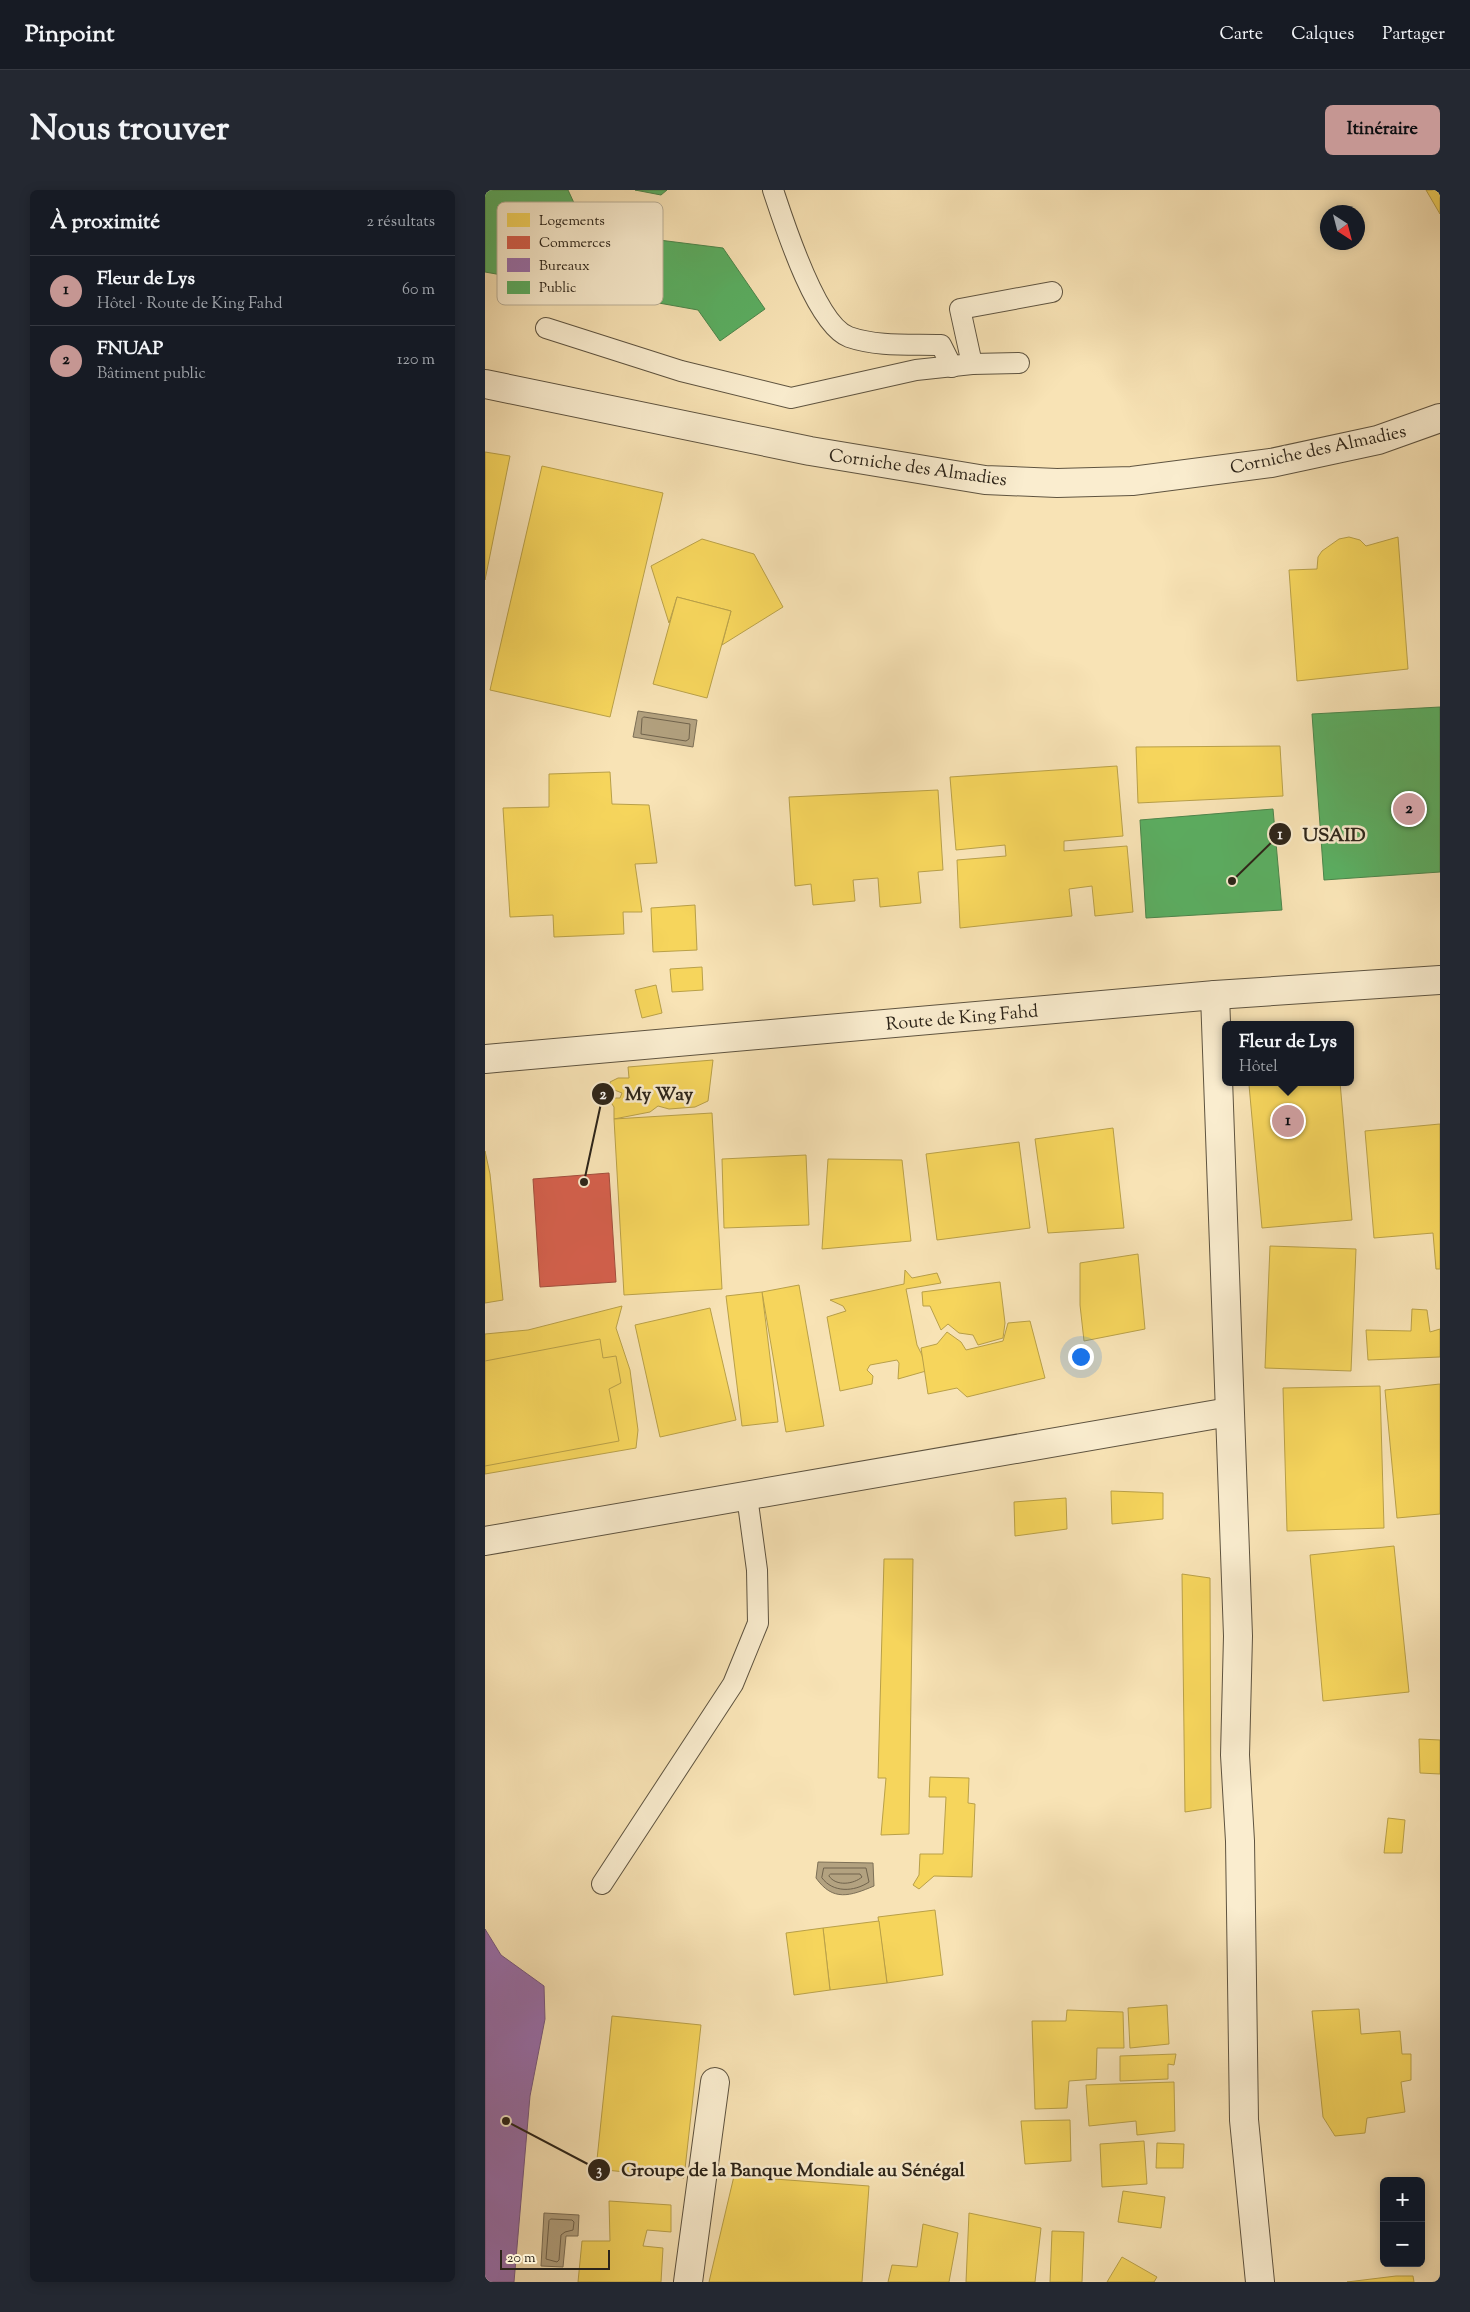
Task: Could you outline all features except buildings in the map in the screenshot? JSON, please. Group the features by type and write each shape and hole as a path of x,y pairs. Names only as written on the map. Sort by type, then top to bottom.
{"street":[{"name":"Corniche des Almadies","path":"485,384 810,451 985,480 1057,483 1132,481 1271,463 1378,440 1440,418"},
{"name":"Route de King Fahd","path":"485,1059 1215,995 1440,980"},
{"path":"1215,995 1238,1636 1235,1755 1240,1841 1244,2120 1260,2282"},
{"path":"485,1541 1229,1412"},
{"path":"688,2282 715,2082"}],"lane":[{"path":"773,190 792,248 828,320 848,336 891,344 941,345 952,367"},
{"path":"972,364 960,309 1052,292"},
{"path":"546,328 681,371 791,398 916,370 972,364 1019,363"},
{"path":"602,1884 733,1684 758,1623 757,1570 747,1496"}],"water":[{"path":"638,711 697,720 693,747 633,737"},
{"path":"818,1862 873,1863 874,1886 850,1894 835,1894 822,1886 816,1878"},
{"path":"544,2213 579,2215 578,2236 566,2236 563,2267 541,2266"}],"place":[{"name":"FNUAP","path":"1409,809"},
{"name":"USAID","path":"1232,881"},
{"name":"Fleur de Lys","path":"1288,1121"},
{"name":"My Way","path":"584,1182"},
{"name":"Groupe de la Banque Mondiale au Sénégal","path":"506,2121"}]}
